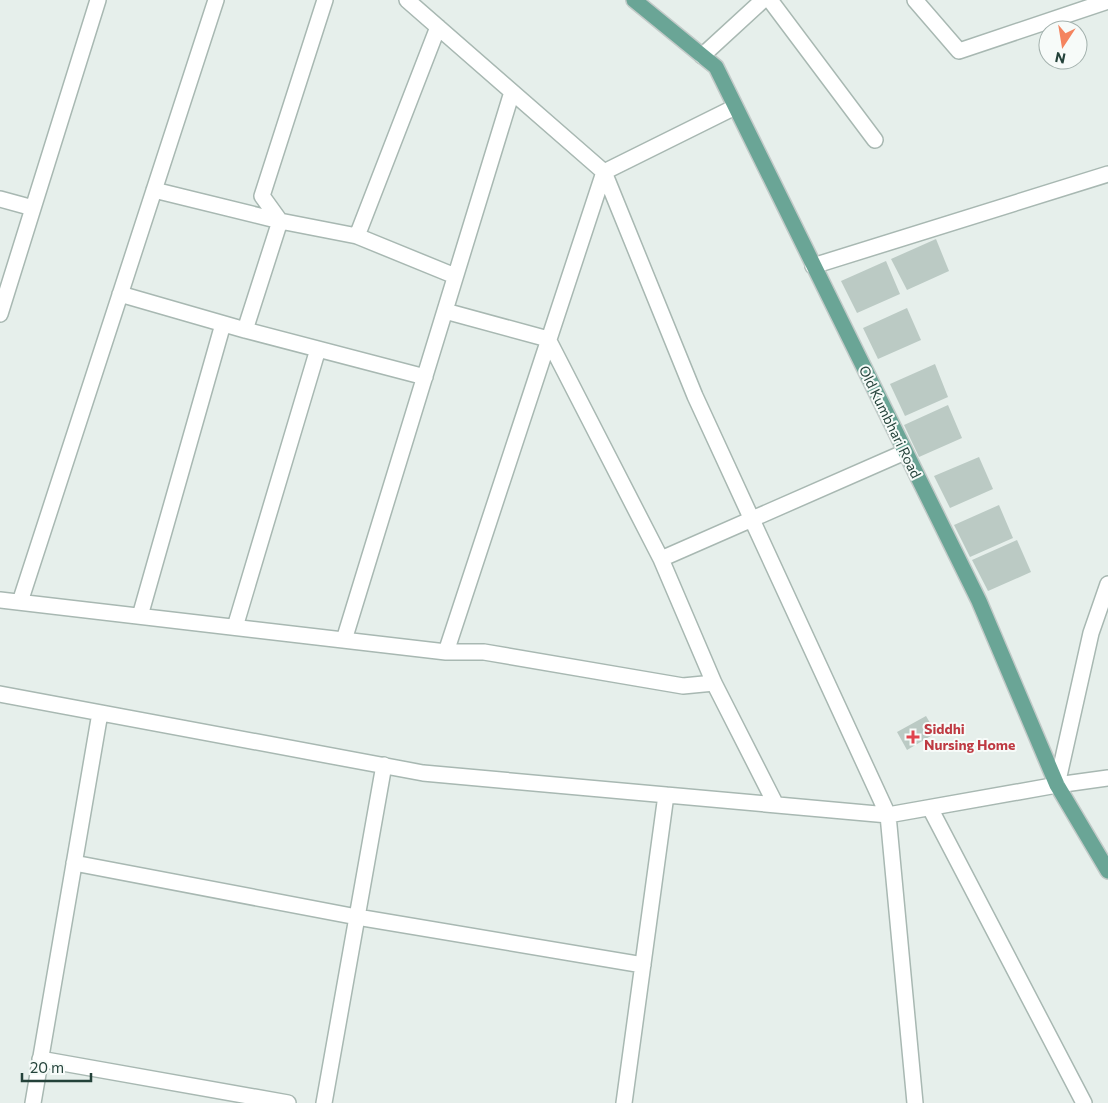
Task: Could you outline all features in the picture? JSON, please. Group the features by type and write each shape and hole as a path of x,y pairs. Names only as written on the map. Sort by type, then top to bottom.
{"main road":[{"name":"Old Kumbhari Road","path":"634,0 716,68 979,601 1057,785 1108,872"}],"street":[{"path":"0,314 98,0"},
{"path":"20,602 216,0"},
{"path":"280,221 262,196 325,0"},
{"path":"407,0 604,172 695,396 888,816 915,1103"},
{"path":"702,56 763,0"},
{"path":"770,0 875,140"},
{"path":"915,0 959,51 1108,0"},
{"path":"357,236 438,26"},
{"path":"344,640 512,92"},
{"path":"446,652 604,172 735,107"},
{"path":"814,266 1108,174"},
{"path":"154,190 280,221 357,236 456,276"},
{"path":"0,199 33,208"},
{"path":"245,330 280,221"},
{"path":"120,294 245,330 425,377"},
{"path":"445,311 548,340 661,559 714,683 776,805"},
{"path":"140,616 223,324"},
{"path":"235,627 318,349"},
{"path":"661,559 905,452"},
{"path":"1057,785 1091,633 1108,584"},
{"path":"0,600 446,652 484,652 684,686 714,683"},
{"path":"0,694 423,773 888,816 1057,785 1108,778"},
{"path":"32,1103 100,713"},
{"path":"324,1103 384,766"},
{"path":"624,1103 666,795"},
{"path":"930,808 1084,1103"},
{"path":"74,863 357,917 643,965"},
{"path":"40,1059 288,1103"}],"building":[{"path":"936,239 949,271 907,290 891,259"},
{"path":"886,261 900,294 857,313 841,281"},
{"path":"907,308 921,340 878,359 863,328"},
{"path":"935,364 948,397 905,416 890,384"},
{"path":"948,405 962,438 919,457 904,425"},
{"path":"979,457 993,489 950,508 934,476"},
{"path":"999,505 1013,538 970,557 954,525"},
{"path":"1017,540 1031,572 988,591 972,560"},
{"path":"926,716 936,733 907,750 897,732"}],"place":[{"name":"Siddhi Nursing Home","path":"913,737"}]}
